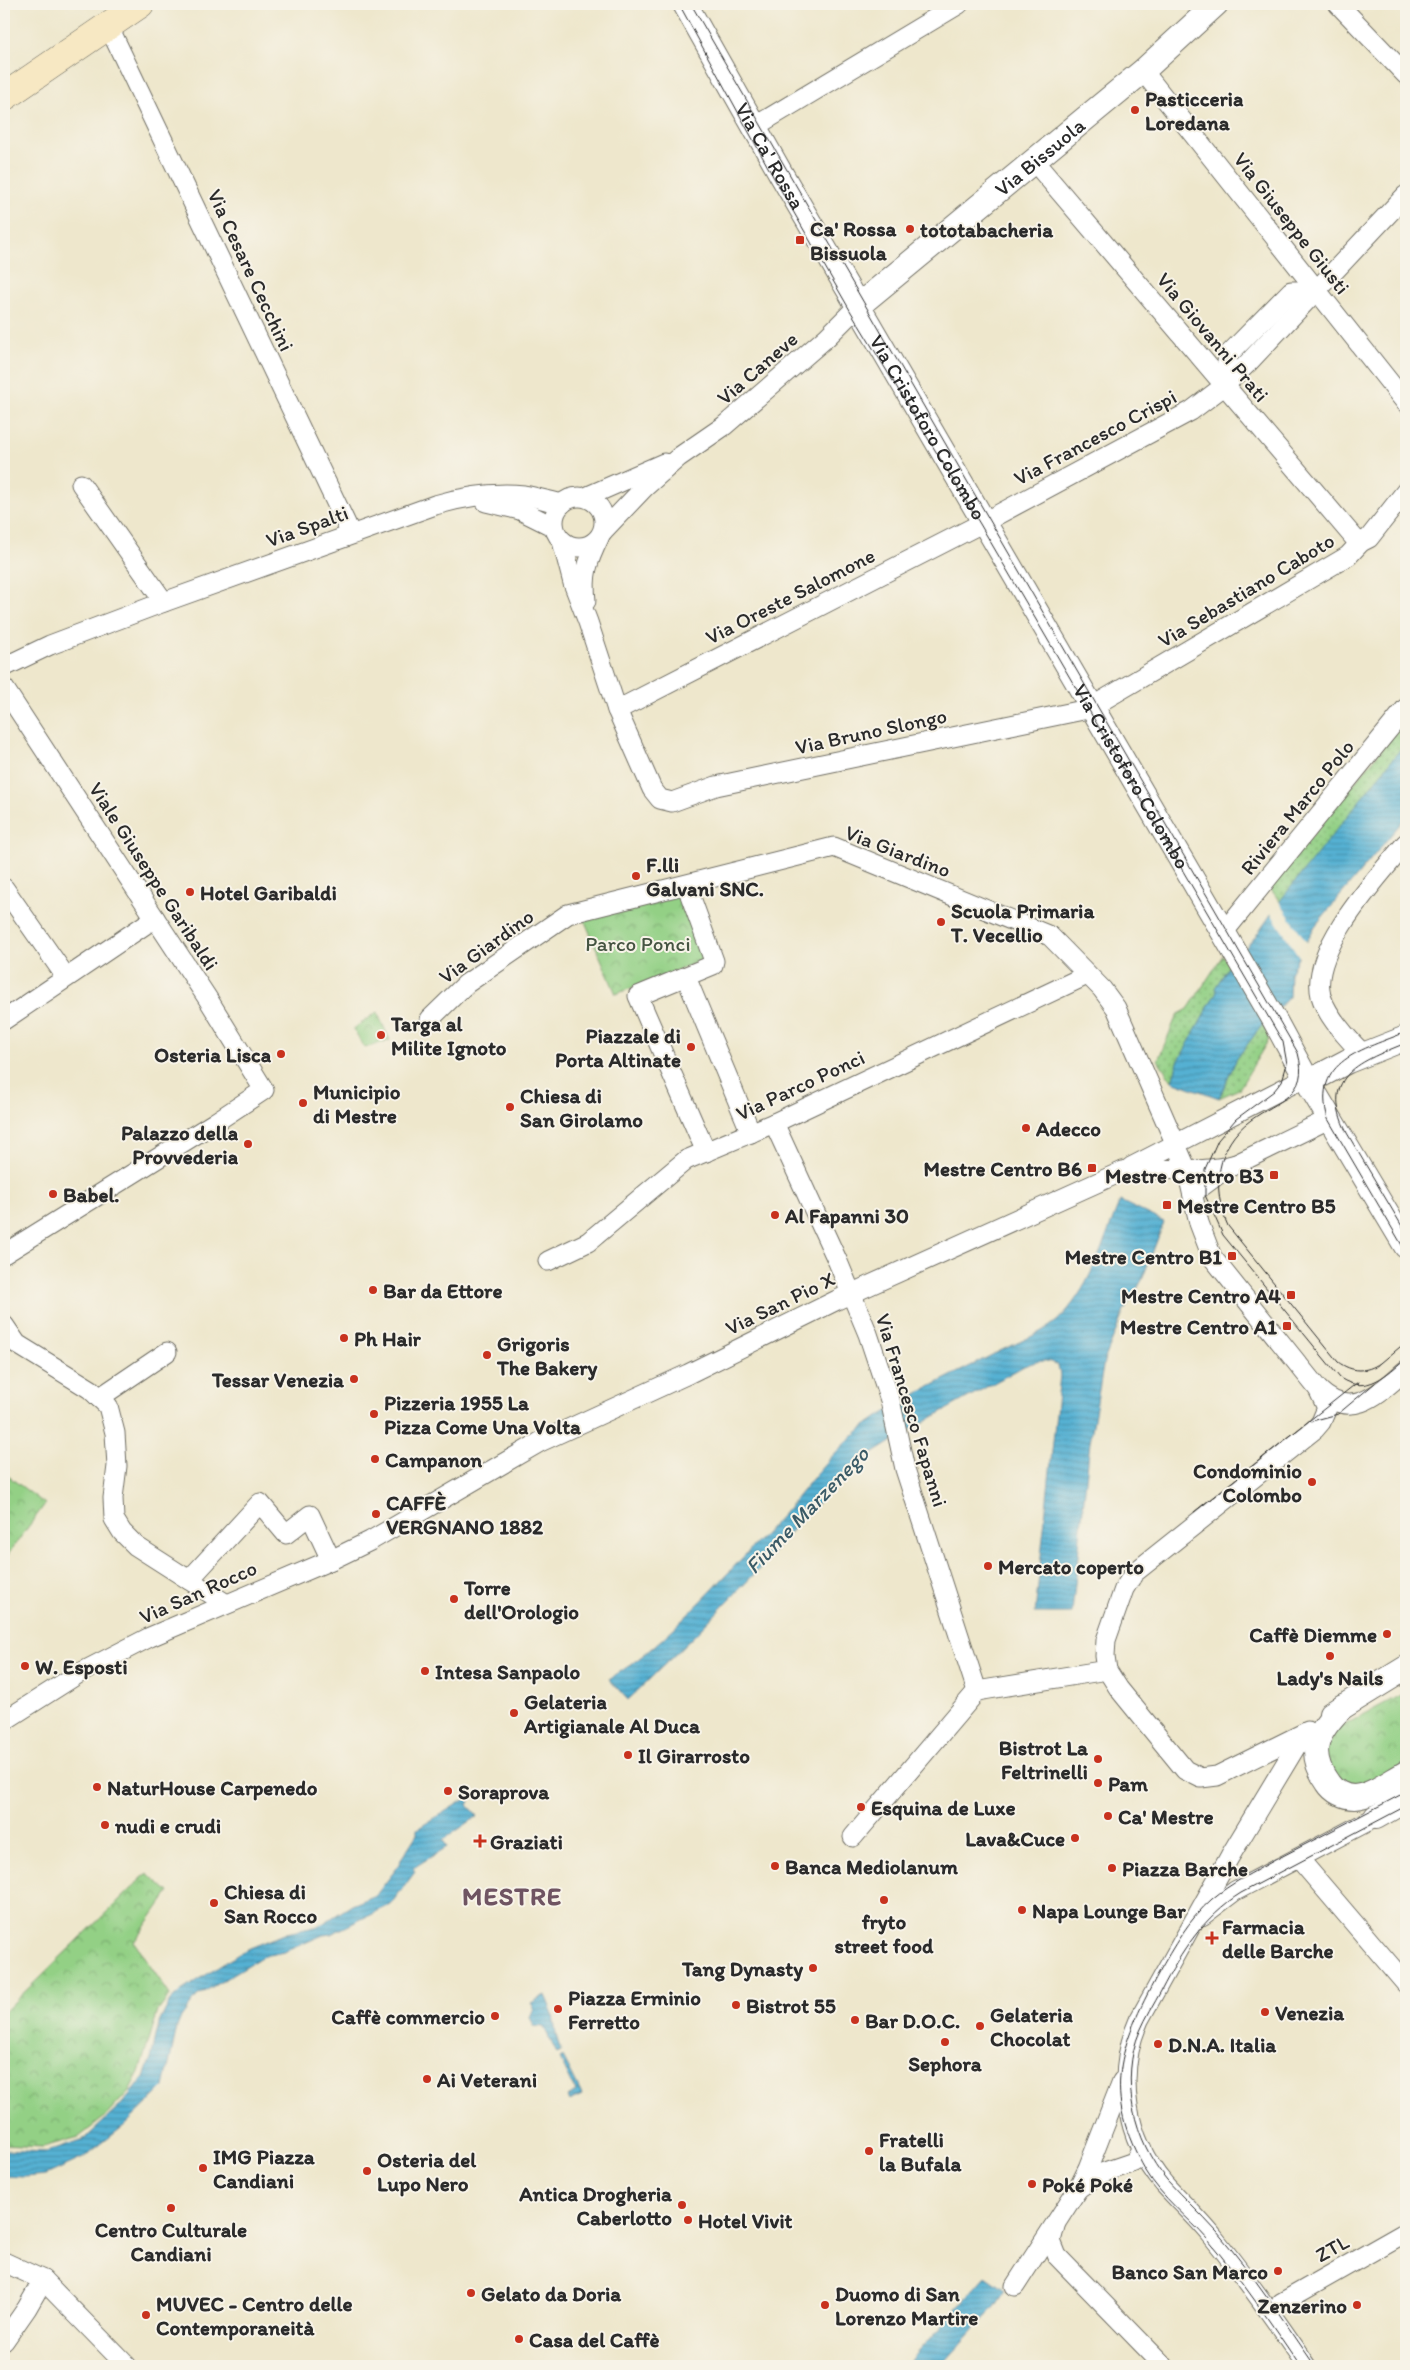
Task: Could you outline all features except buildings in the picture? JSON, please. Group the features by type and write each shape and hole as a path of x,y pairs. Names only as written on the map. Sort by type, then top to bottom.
{"main road":[{"path":"4,97 140,4"}],"street":[{"name":"Via Ca' Rossa","path":"685,4 858,306"},
{"path":"754,127 959,4"},
{"name":"Via Bissuola","path":"858,306 1143,70 1216,4"},
{"path":"1338,4 1406,75"},
{"name":"Via Cesare Cecchini","path":"108,25 351,534"},
{"name":"Via Giuseppe Giusti","path":"1143,70 1406,403"},
{"name":"Via Giovanni Prati","path":"1033,160 1356,540 1361,542"},
{"path":"1317,291 1406,195"},
{"name":"Via Francesco Crispi","path":"984,522 1191,411 1224,386 1317,291"},
{"name":"Via Caneve","path":"588,622 584,581 586,564 601,535 644,488 679,457 724,426 827,337 858,306"},
{"name":"Via Cristoforo Colombo","path":"858,306 1406,1246"},
{"name":"Via Caneve","path":"586,497 679,457"},
{"path":"81,484 164,602"},
{"name":"Via Sebastiano Caboto","path":"1092,707 1348,556 1361,542 1369,538 1406,491"},
{"name":"Via Spalti","path":"4,667 50,645 164,602 435,505 466,498 506,494 525,495 562,504"},
{"path":"586,497 600,506 605,523 601,535 584,547 576,548 558,534 554,519 562,504 569,499 586,497"},
{"name":"Via Spalti","path":"466,498 520,510 558,534"},
{"name":"Via Oreste Salomone","path":"617,710 984,522"},
{"name":"Via Caneve","path":"558,534 617,710 652,789 660,799"},
{"name":"Viale Giuseppe Garibaldi","path":"4,688 155,918 264,1090 4,1254"},
{"name":"Via Bruno Slongo","path":"660,799 672,802 716,786 1092,707"},
{"name":"Riviera Marco Polo","path":"1223,933 1406,708"},
{"path":"1364,1055 1326,1008 1321,997 1319,982 1321,968 1335,936 1348,916 1406,843"},
{"name":"Via Giardino","path":"430,1019 466,984 568,914 834,847 1050,936 1110,998 1116,1008 1150,1090 1187,1170 1205,1242 1217,1265 1318,1389"},
{"path":"692,884 690,895 714,961 713,965 638,996 706,1152"},
{"path":"4,888 66,977"},
{"path":"4,1020 155,918"},
{"name":"Via Parco Ponci","path":"548,1261 588,1242 686,1160 774,1123 1087,975"},
{"path":"686,977 751,1133"},
{"path":"1123,1171 1175,1143 1307,1079 1406,1038"},
{"path":"1193,1193 1236,1164 1331,1118"},
{"name":"Via Francesco Fapanni","path":"774,1123 852,1294 868,1334 892,1409 906,1469 977,1691"},
{"name":"Via San Pio X","path":"408,1519 540,1442 688,1374 852,1294 1123,1171 1147,1168 1187,1170 1236,1164"},
{"path":"4,1325 17,1344 90,1389 108,1406 115,1433 117,1466 113,1498 114,1519 122,1532 136,1546 225,1604"},
{"path":"99,1398 168,1352"},
{"path":"1318,1389 1333,1401 1346,1404 1361,1403 1377,1394 1406,1370"},
{"path":"1318,1389 1327,1408 1323,1419 1315,1429 1134,1573 1124,1589 1106,1640 1105,1656 1107,1670 1119,1689 1185,1770 1201,1778 1217,1776 1305,1734 1343,1706 1406,1668"},
{"path":"189,1580 260,1503 286,1534 310,1515 331,1560"},
{"name":"Via San Rocco","path":"6,1714 150,1637 331,1560 408,1519"},
{"path":"853,1838 977,1691 1107,1670"},
{"path":"1343,1706 1325,1726 1316,1748 1317,1763 1330,1786 1346,1795 1356,1797 1375,1790 1406,1773"},
{"path":"1305,1734 1230,1856 1139,2020 1130,2047 1127,2068 1127,2103 1142,2149 1164,2184 1212,2236 1268,2309 1307,2366"},
{"path":"1192,1926 1222,1899 1300,1860 1406,1800"},
{"path":"1300,1860 1342,1913"},
{"path":"1300,1860 1406,1984"},
{"path":"1366,1942 1406,1989"},
{"path":"1015,2286 1077,2190 1088,2168 1127,2068"},
{"path":"1077,2190 1094,2176 1134,2162 1142,2149"},
{"path":"1056,2222 1052,2241 1056,2256 1164,2366"},
{"name":"ZTL","path":"1281,2303 1406,2232"},
{"path":"4,2262 43,2280 127,2366"},
{"path":"4,2341 18,2322 43,2280"}],"green space":[{"path":"1406,719 1406,742 1280,902 1270,888"},
{"name":"Parco Ponci","path":"682,892 704,960 616,994 583,917"},
{"path":"1223,955 1229,966 1215,988 1218,991 1178,1062 1172,1081 1158,1060 1177,1015 1188,1009"},
{"path":"377,1012 390,1040 365,1048 353,1029"},
{"path":"1263,1024 1269,1039 1239,1089 1219,1098 1237,1058"},
{"path":"4,1473 45,1504 4,1560"},
{"path":"1406,1692 1406,1764 1372,1783 1354,1786 1346,1784 1334,1773 1324,1754 1335,1730"},
{"path":"147,1873 169,1892 134,1942 170,1995 158,2011 139,2072 129,2091 105,2117 79,2137 43,2147 4,2145 4,2012"}],"water":[{"path":"1406,742 1406,817 1315,926 1290,973 1289,997 1263,1024 1237,1058 1219,1098 1172,1081 1178,1062 1217,991 1215,988 1229,966 1256,936 1283,897"},
{"name":"Fiume Marzenego","path":"1120,1201 1164,1222 1142,1280 1124,1311 1104,1361 1090,1442 1072,1613 1035,1613 1060,1375 1058,1365 1041,1361 1024,1366 917,1426 866,1458 847,1474 797,1524 763,1565 628,1700 609,1679 638,1659 690,1613 767,1532 827,1462 851,1438 878,1417 906,1400 1040,1332 1063,1315 1090,1276"},
{"path":"467,1798 470,1801 468,1805 478,1816 443,1840 447,1847 413,1868 415,1872 390,1905 331,1934 323,1935 284,1952 263,1956 197,1996 181,2017 177,2027 164,2087 125,2125 83,2158 46,2175 4,2176 4,2150 46,2152 86,2138 120,2106 144,2077 151,2059 159,2023 170,2001 181,1991 245,1950 287,1933 319,1926 352,1905 376,1895 400,1864 401,1859 417,1834 417,1829"},
{"path":"545,1995 553,2014 561,2052 557,2054 544,2027 534,2026 530,2017 534,2008 531,2003"},
{"path":"563,2057 582,2095 569,2101 567,2097 576,2092 560,2059"},
{"path":"986,2276 1006,2290 995,2307 941,2366 906,2366"}],"pier":[{"path":"1278,900 1308,944 1300,958 1270,912"}],"tram line":[{"path":"679,4 774,178 851,312 980,524 1283,1042 1287,1064 1282,1081 1274,1091 1236,1119 1218,1140 1205,1169 1205,1195 1223,1235 1340,1378 1359,1385 1368,1384 1384,1376 1406,1358"},
{"path":"691,4 1298,1053 1301,1067 1300,1079 1296,1088 1281,1101 1239,1130 1230,1142 1224,1155 1220,1168 1219,1183 1223,1212 1228,1226 1338,1362 1348,1368 1359,1370 1364,1370 1380,1363"},
{"path":"1406,1032 1373,1045 1344,1060 1334,1070 1327,1083 1325,1099 1328,1119 1406,1252"},
{"path":"1406,1043 1360,1064 1349,1073 1341,1084 1338,1097 1339,1113 1347,1133 1406,1233"},
{"path":"1375,1368 1406,1342"},
{"path":"1194,1512 1358,1382"},
{"path":"1312,1421 1338,1414 1375,1383"},
{"path":"1300,2366 1221,2255 1152,2181 1132,2143 1123,2118 1120,2071 1125,2048 1144,2000 1189,1924 1212,1899 1251,1873 1406,1792"},
{"path":"1315,2366 1243,2264 1211,2225 1167,2180 1146,2147 1133,2109 1131,2069 1134,2050 1145,2021 1185,1949 1205,1924 1228,1902 1241,1893 1406,1806"}],"place":[{"name":"Pasticceria Loredana","path":"1135,110"},
{"name":"tototabacheria","path":"910,229"},
{"name":"Ca' Rossa Bissuola","path":"800,240"},
{"name":"F.lli Galvani SNC.","path":"636,876"},
{"name":"Hotel Garibaldi","path":"190,892"},
{"name":"Scuola Primaria T. Vecellio","path":"941,922"},
{"name":"Targa al Milite Ignoto","path":"381,1035"},
{"name":"Piazzale di Porta Altinate","path":"691,1047"},
{"name":"Osteria Lisca","path":"281,1054"},
{"name":"Municipio di Mestre","path":"303,1103"},
{"name":"Chiesa di San Girolamo","path":"510,1107"},
{"name":"Adecco","path":"1026,1128"},
{"name":"Palazzo della Provvederia","path":"248,1144"},
{"name":"Mestre Centro B6","path":"1092,1168"},
{"name":"Mestre Centro B3","path":"1274,1175"},
{"name":"Babel.","path":"53,1194"},
{"name":"Mestre Centro B5","path":"1167,1205"},
{"name":"Al Fapanni 30","path":"775,1215"},
{"name":"Mestre Centro B1","path":"1232,1256"},
{"name":"Bar da Ettore","path":"373,1290"},
{"name":"Mestre Centro A4","path":"1291,1295"},
{"name":"Mestre Centro A1","path":"1287,1326"},
{"name":"Ph Hair","path":"344,1338"},
{"name":"Grigoris The Bakery","path":"487,1355"},
{"name":"Tessar Venezia","path":"354,1379"},
{"name":"Pizzeria 1955 La Pizza Come Una Volta","path":"374,1414"},
{"name":"Campanon","path":"375,1459"},
{"name":"Condominio Colombo","path":"1312,1482"},
{"name":"CAFFÈ VERGNANO 1882","path":"376,1514"},
{"name":"Mercato coperto","path":"988,1566"},
{"name":"Torre dell'Orologio","path":"454,1599"},
{"name":"Caffè Diemme","path":"1387,1634"},
{"name":"Lady's Nails","path":"1330,1656"},
{"name":"W. Esposti","path":"25,1666"},
{"name":"Intesa Sanpaolo","path":"425,1671"},
{"name":"Gelateria Artigianale Al Duca","path":"514,1713"},
{"name":"Il Girarrosto","path":"628,1755"},
{"name":"Bistrot La Feltrinelli","path":"1098,1759"},
{"name":"Pam","path":"1098,1783"},
{"name":"NaturHouse Carpenedo","path":"97,1787"},
{"name":"Soraprova","path":"448,1791"},
{"name":"Esquina de Luxe","path":"861,1807"},
{"name":"Ca' Mestre","path":"1108,1816"},
{"name":"nudi e crudi","path":"105,1825"},
{"name":"Lava&Cuce","path":"1075,1838"},
{"name":"Graziati","path":"480,1841"},
{"name":"Banca Mediolanum","path":"775,1866"},
{"name":"Piazza Barche","path":"1112,1868"},
{"name":"fryto street food","path":"884,1900"},
{"name":"Chiesa di San Rocco","path":"214,1903"},
{"name":"Napa Lounge Bar","path":"1022,1910"},
{"name":"Farmacia delle Barche","path":"1212,1938"},
{"name":"Tang Dynasty","path":"813,1968"},
{"name":"Bistrot 55","path":"736,2005"},
{"name":"Piazza Erminio Ferretto","path":"558,2009"},
{"name":"Venezia","path":"1265,2012"},
{"name":"Caffè commercio","path":"495,2016"},
{"name":"Bar D.O.C.","path":"855,2020"},
{"name":"Gelateria Chocolat","path":"980,2026"},
{"name":"Sephora","path":"945,2042"},
{"name":"D.N.A. Italia","path":"1158,2044"},
{"name":"Ai Veterani","path":"427,2079"},
{"name":"Fratelli la Bufala","path":"869,2151"},
{"name":"IMG Piazza Candiani","path":"203,2168"},
{"name":"Osteria del Lupo Nero","path":"367,2171"},
{"name":"Poké Poké","path":"1032,2184"},
{"name":"Antica Drogheria Caberlotto","path":"682,2205"},
{"name":"Centro Culturale Candiani","path":"171,2208"},
{"name":"Hotel Vivit","path":"688,2220"},
{"name":"Banco San Marco","path":"1278,2271"},
{"name":"Gelato da Doria","path":"471,2293"},
{"name":"Duomo di San Lorenzo Martire","path":"825,2305"},
{"name":"Zenzerino","path":"1357,2305"},
{"name":"MUVEC - Centro delle Contemporaneità","path":"146,2315"},
{"name":"Casa del Caffè","path":"519,2339"}],"district":[{"name":"MESTRE","path":"512,1896"}]}
